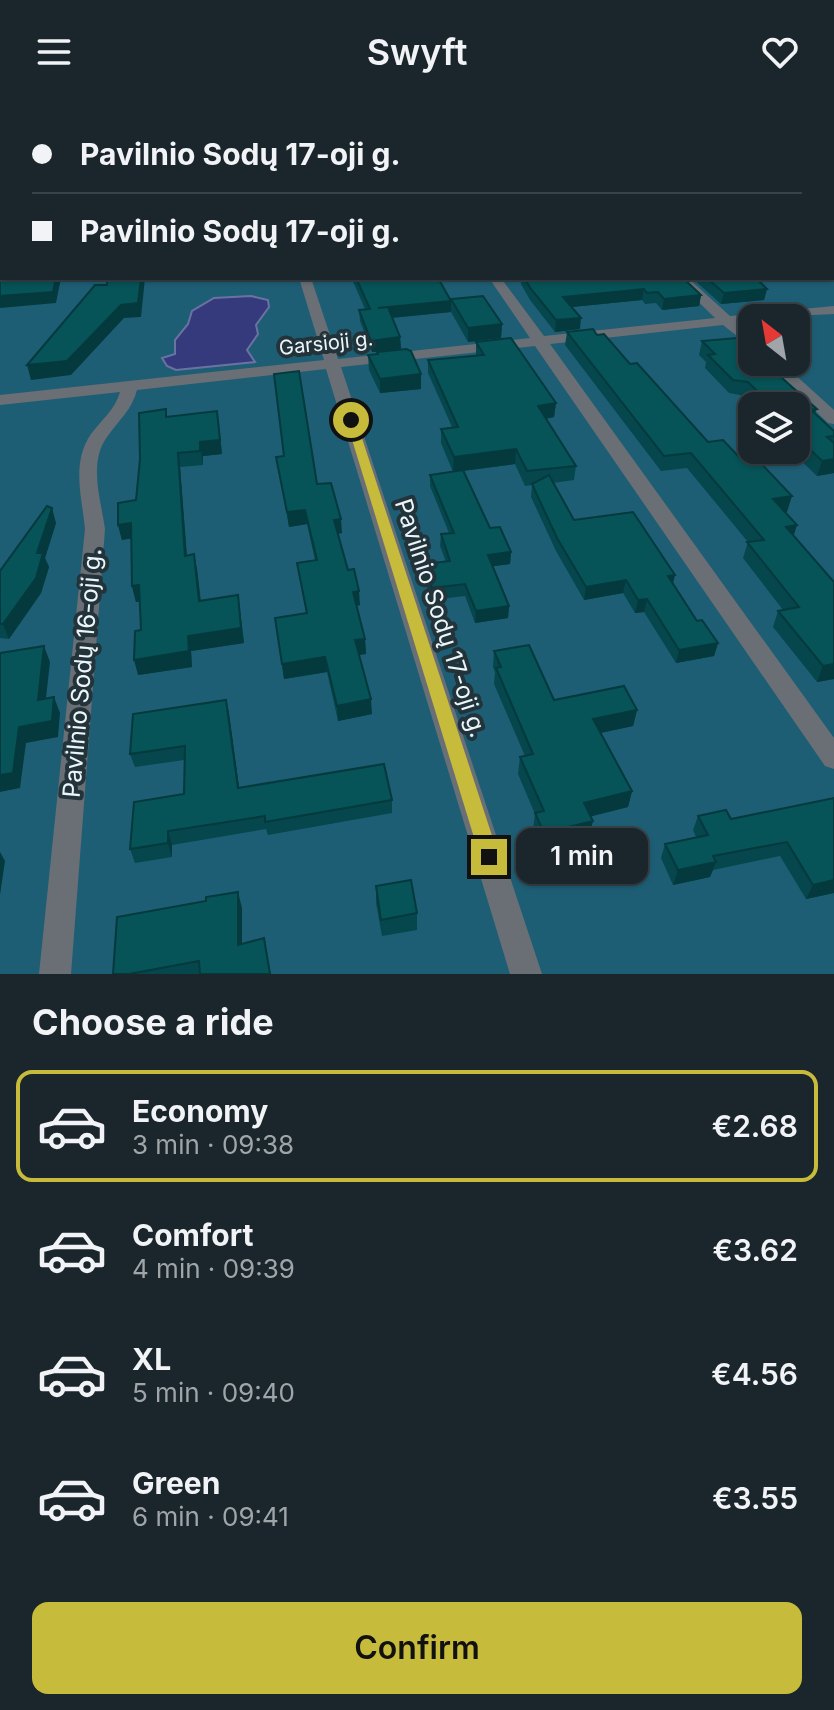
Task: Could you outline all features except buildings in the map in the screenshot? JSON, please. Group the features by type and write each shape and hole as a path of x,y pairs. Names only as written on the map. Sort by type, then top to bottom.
{"street":[{"name":"Pavilnio Sodų 17-oji g.","path":"306,280 526,974"},
{"path":"496,280 834,758"},
{"path":"682,280 738,332"},
{"name":"Garsioji g.","path":"810,312 834,310"},
{"name":"Garsioji g.","path":"0,400 537,339 738,320"},
{"path":"787,376 834,419"},
{"name":"Pavilnio Sodų 16-oji g.","path":"55,974 95,529 92,448 125,407 130,385"}],"shaded area":[{"path":"0,280 834,280 834,974 0,974"},
{"path":"251,296 268,300 269,307 256,325 258,334 247,350 255,362 176,370 167,366 162,358 175,354 175,340 188,324 192,311 214,298"}],"route":[{"path":"351,420 489,857"}]}
